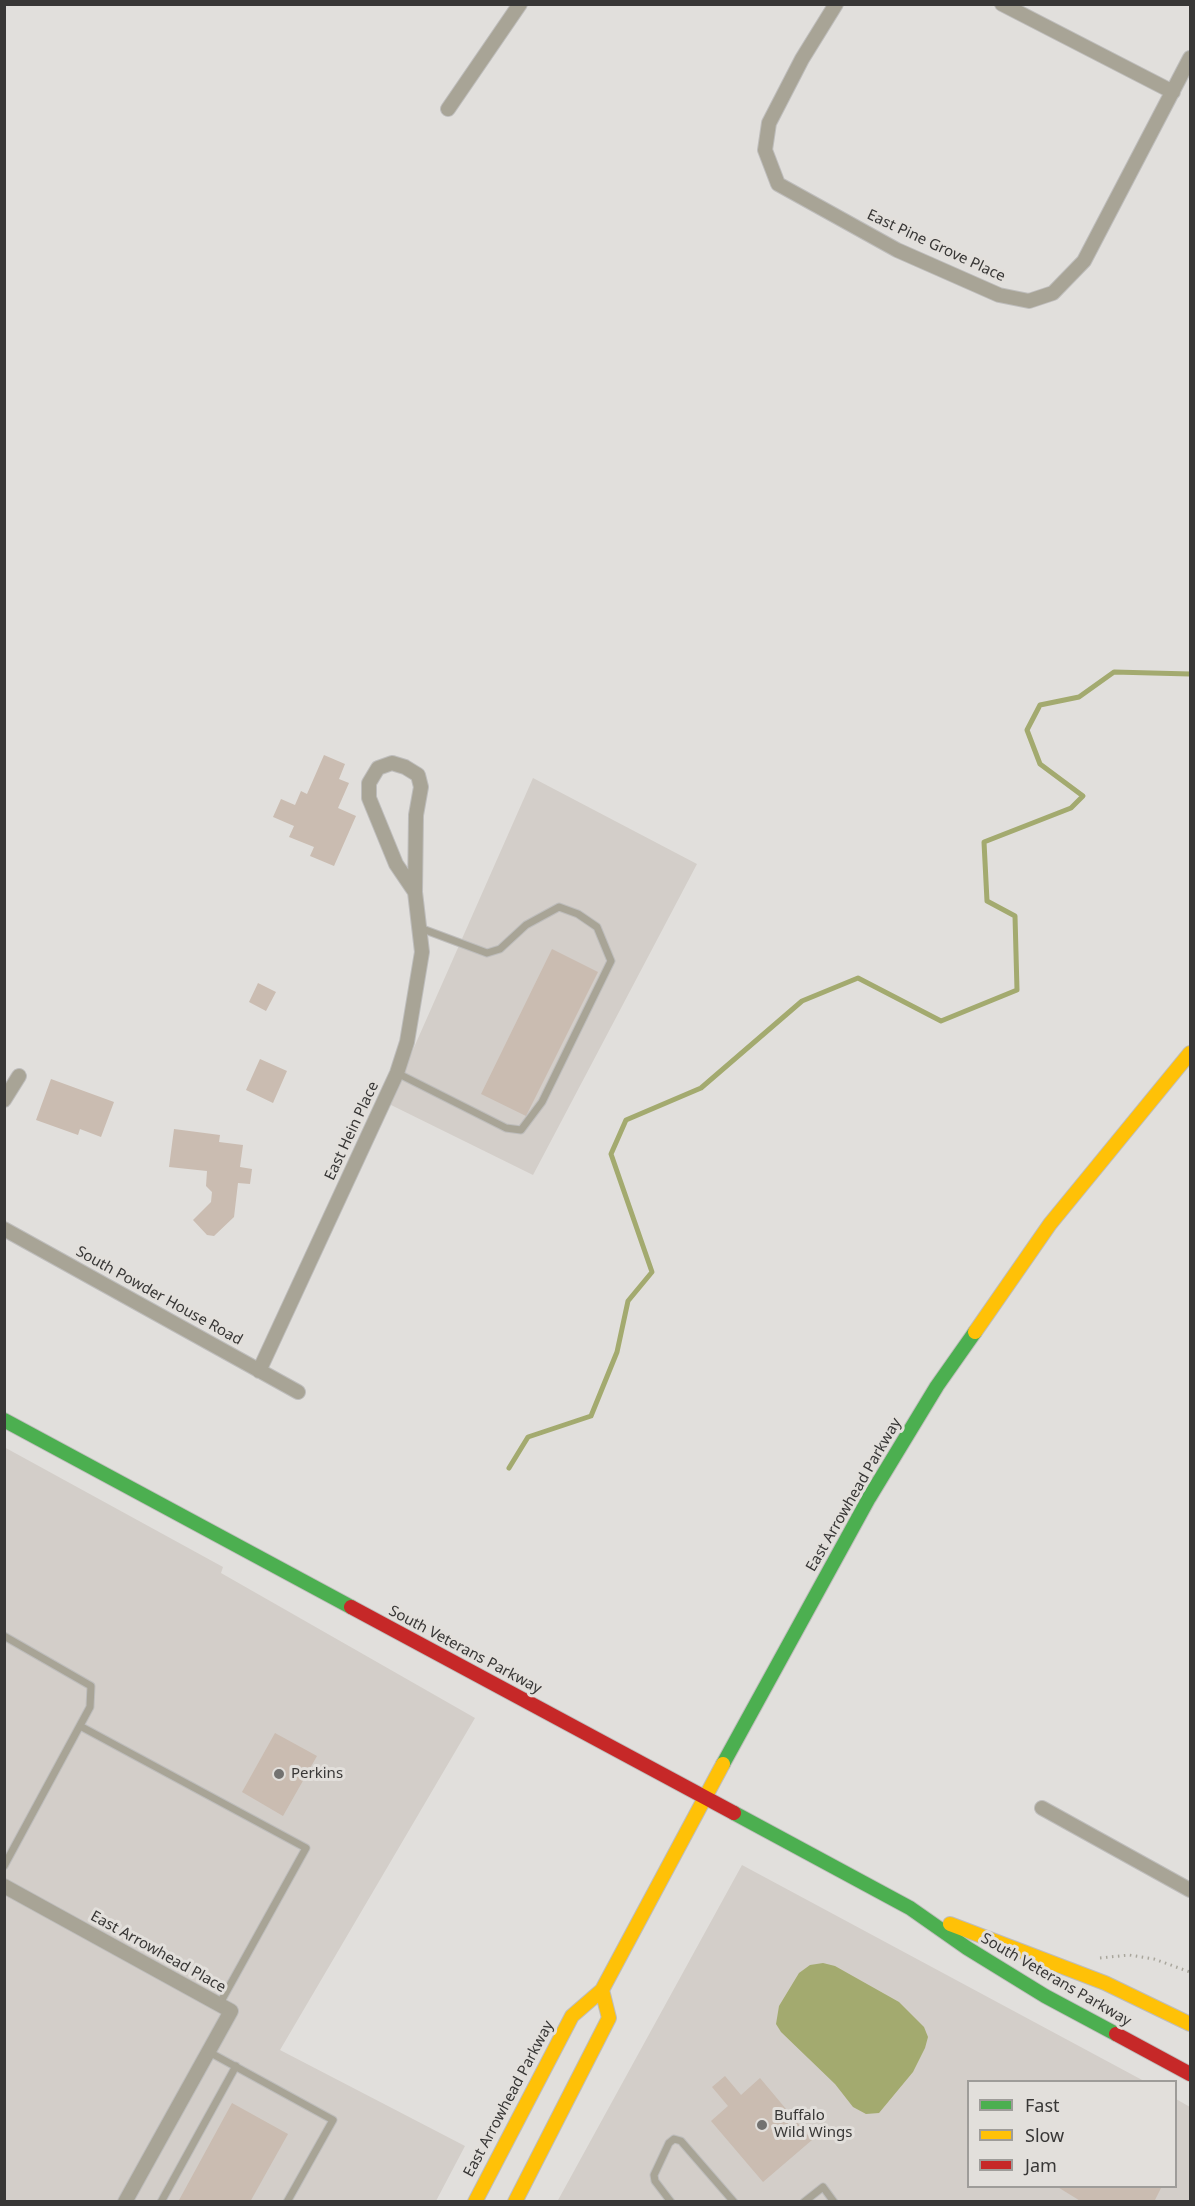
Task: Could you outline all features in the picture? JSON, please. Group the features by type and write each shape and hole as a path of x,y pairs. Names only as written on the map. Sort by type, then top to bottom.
{"main road":[{"name":"East Arrowhead Parkway","path":"475,2202 572,2016 603,1990 841,1548 937,1386 1050,1224 1091,1171 1191,1053"},
{"name":"South Veterans Parkway","path":"4,1420 910,1908 967,1948 1045,1996 1191,2074"},
{"name":"South Veterans Parkway","path":"910,1908 1105,1983 1191,2024"},
{"path":"515,2202 609,2018 603,1990"}],"street":[{"path":"448,110 520,4"},
{"name":"East Pine Grove Place","path":"836,4 802,59 769,123 765,150 778,184 897,250 999,295 1029,301 1053,293 1084,261 1191,58"},
{"path":"1002,4 1173,92"},
{"name":"East Hein Place","path":"259,1371 398,1074 407,1042 420,963 420,928 415,892 416,816 421,787 418,775 392,763 378,768 369,783 369,798 396,864 415,892"},
{"path":"4,1100 19,1077"},
{"name":"South Powder House Road","path":"4,1229 298,1392"},
{"path":"1042,1808 1191,1890"},
{"name":"East Arrowhead Place","path":"4,1886 231,2011 125,2202"}],"lane":[{"path":"398,1074 506,1128 521,1130 542,1102 611,962 597,927 578,914 559,907 526,925 500,949 488,953 420,928"},
{"path":"4,1636 91,1686 90,1707 81,1726 4,1866"},
{"path":"81,1726 306,1848 219,2005"},
{"path":"209,2052 333,2120 287,2202"},
{"path":"162,2202 236,2066"},
{"path":"671,2202 654,2175 669,2143 674,2139 681,2141 734,2202"},
{"path":"804,2202 823,2187 834,2202"}],"path":[{"path":"1071,1970 1102,1957 1129,1955 1155,1959 1191,1972"}],"shaded area":[{"path":"533,778 697,864 533,1175 389,1104"},
{"path":"4,1447 223,1567 221,1573 475,1718 280,2050 465,2146 436,2201 5,2201"},
{"path":"742,1865 1142,2080 967,2080 967,2188 1177,2188 1177,2100 1190,2107 1190,2201 557,2202"},
{"path":"823,1963 835,1966 899,2002 924,2027 928,2037 913,2072 879,2113 866,2114 853,2107 835,2084 781,2032 776,2024 779,2006 799,1973 810,1965"}],"building":[{"path":"324,755 345,764 339,779 349,783 338,808 356,816 334,866 310,856 314,847 289,837 294,826 273,817 281,799 295,805 301,791 307,794"},
{"path":"552,949 598,972 526,1116 481,1094"},
{"path":"258,983 276,992 266,1011 249,1002"},
{"path":"260,1059 287,1071 273,1103 246,1090"},
{"path":"51,1079 114,1102 101,1137 80,1129 78,1135 36,1120"},
{"path":"174,1129 220,1135 219,1142 243,1145 240,1167 252,1169 250,1184 238,1183 234,1217 214,1236 207,1235 193,1220 211,1202 212,1192 206,1186 207,1171 169,1167"},
{"name":"Perkins","path":"275,1733 317,1756 283,1816 242,1792"},
{"path":"725,2076 741,2095 760,2078 812,2140 763,2182 711,2121 728,2106 712,2087"},
{"path":"232,2103 288,2134 250,2202 178,2202"},
{"path":"1059,2188 1161,2188 1154,2202 1082,2202"}],"waterway":[{"path":"509,1468 528,1437 591,1416 617,1352 628,1301 652,1272 611,1154 626,1120 701,1088 802,1001 858,978 941,1021 1017,990 1015,916 987,901 984,842 1071,808 1083,796 1040,764 1027,730 1040,705 1079,697 1114,672 1190,674"}],"traffic: fast":[{"path":"723,1764 869,1498 937,1386 975,1332"},
{"path":"4,1420 351,1607"},
{"path":"734,1813 910,1908 967,1948 1045,1996 1116,2034"}],"traffic: slow":[{"path":"975,1332 1050,1224 1190,1053"},
{"path":"475,2202 572,2016 602,1990 723,1764"},
{"path":"950,1924 1105,1983 1190,2024"},
{"path":"515,2202 609,2018 602,1990"}],"traffic: jam":[{"path":"351,1607 734,1813"},
{"path":"1116,2034 1190,2074"}],"place":[{"name":"Perkins","path":"279,1774"},
{"name":"Buffalo Wild Wings","path":"762,2125"}]}
